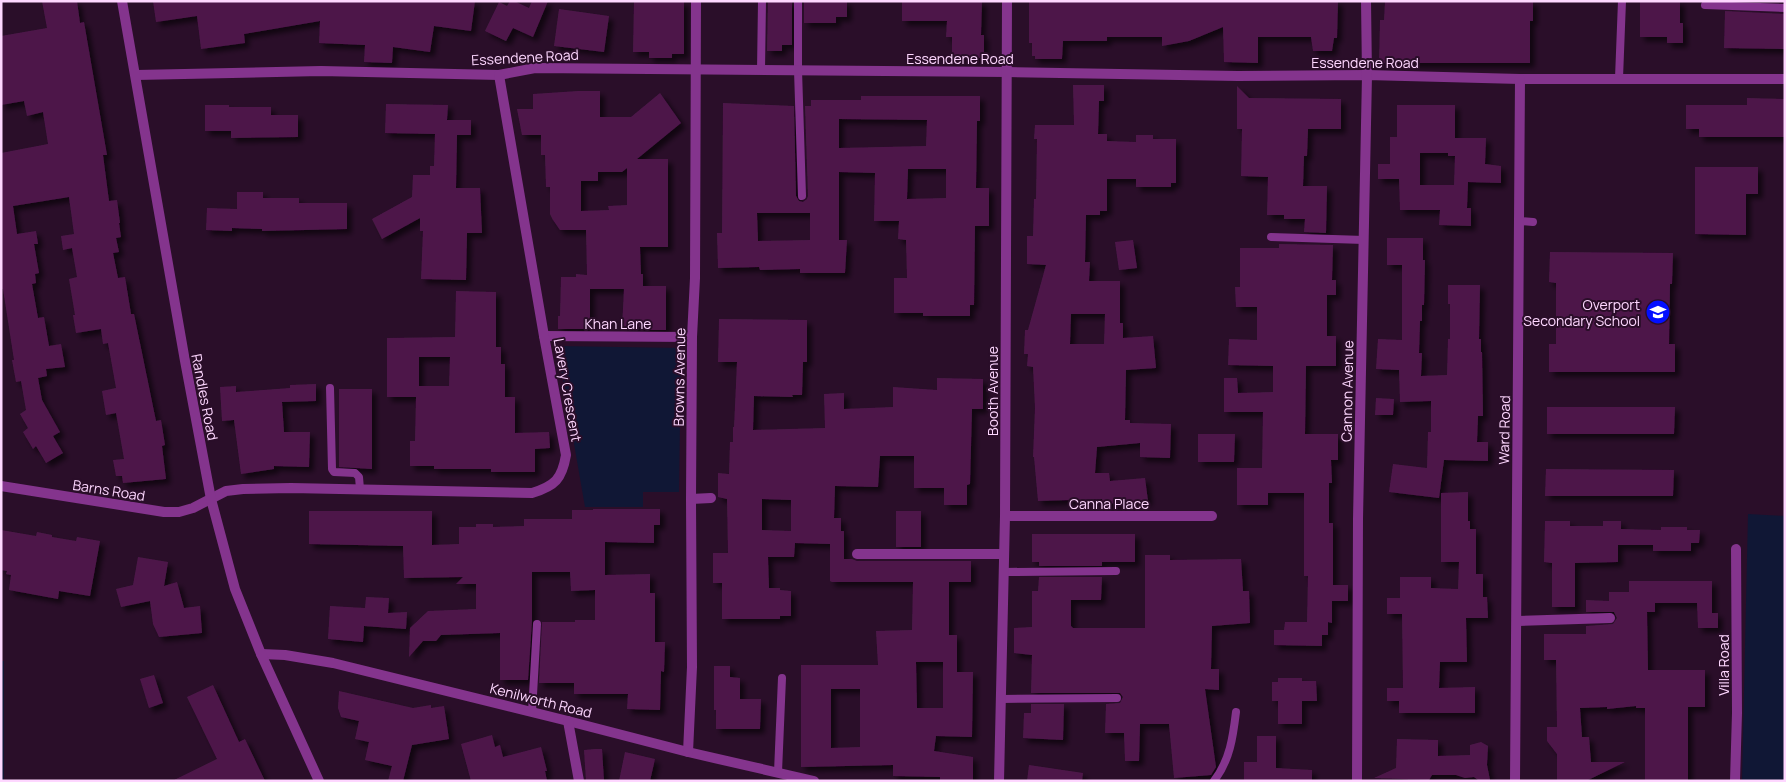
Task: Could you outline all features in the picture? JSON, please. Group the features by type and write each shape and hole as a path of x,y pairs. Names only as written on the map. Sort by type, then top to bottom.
{"street":[{"name":"Randles Road","path":"122,1 211,500 235,589 261,654 319,781"},
{"name":"Browns Avenue","path":"688,752 692,667 691,499 692,336 695,278 696,1"},
{"name":"Booth Avenue","path":"999,781 1005,516 1007,1"},
{"name":"Cannon Avenue","path":"1357,781 1358,529 1367,75 1366,1"},
{"name":"Essendene Road","path":"136,75 321,71 499,75 535,68 1238,76 1367,75 1520,79 1785,78"},
{"name":"Lavery Crescent","path":"211,500 226,491 243,488 532,493 544,489 556,481 563,471 566,455 499,75"},
{"name":"Ward Road","path":"1515,781 1518,621 1520,79"},
{"name":"Khan Lane","path":"544,336 692,336"},
{"name":"Barns Road","path":"1,486 164,512 186,510 211,500"},
{"path":"691,499 711,498"},
{"name":"Canna Place","path":"1005,516 1212,516"},
{"name":"Villa Road","path":"1734,781 1737,712 1736,549"},
{"path":"857,554 1004,554"},
{"path":"1518,621 1610,618"},
{"name":"Kenilworth Road","path":"261,654 333,663 688,752 811,780"},
{"path":"568,721 579,781"}],"lane":[{"path":"761,70 762,1"},
{"path":"798,1 802,196"},
{"path":"1619,78 1622,1"},
{"path":"1705,6 1785,8"},
{"path":"1520,221 1533,222"},
{"path":"1271,237 1364,240"},
{"path":"330,388 332,469 334,472 355,473 359,477 360,489"},
{"path":"1004,572 1116,571"},
{"path":"532,712 536,624"},
{"path":"778,772 782,678"},
{"path":"1001,699 1117,698"},
{"path":"1214,781 1221,772 1229,752 1236,712"}],"shaded area":[{"path":"557,346 681,348 679,492 643,492 643,507 585,507"},
{"path":"1748,514 1785,516 1785,781 1742,781"},
{"path":"1,661 4,661 4,781 1,781"}],"building":[{"path":"42,1 77,1 80,23 84,22 107,155 103,155 109,201 117,200 120,223 121,237 116,238 119,252 113,253 118,278 125,277 131,314 134,314 156,421 161,420 165,445 162,446 166,479 123,483 122,476 116,476 113,460 124,459 116,413 106,415 102,391 116,388 108,343 103,344 101,329 76,333 69,279 77,277 72,248 63,250 61,236 74,234 69,197 13,206 17,234 36,231 38,244 34,244 39,273 35,274 36,283 32,284 38,318 44,317 49,346 61,344 65,367 46,369 47,376 38,378 42,400 60,432 53,436 63,453 46,463 36,446 33,449 23,432 28,428 20,414 26,410 21,381 16,382 3,289 1,289 1,153 48,144 43,112 27,116 24,101 1,105 1,36 47,28"},
{"path":"153,1 475,1 471,31 434,26 430,52 393,47 392,63 364,62 365,45 319,43 320,21 244,34 245,43 201,49 197,16 156,22"},
{"path":"510,1 529,8 532,1 548,1 533,37 513,28 506,41 485,31 499,2 507,6"},
{"path":"634,1 684,1 684,54 672,54 672,58 649,58 649,52 633,52"},
{"path":"768,1 792,1 792,45 782,45 782,51 767,51"},
{"path":"804,1 847,1 847,17 836,17 836,23 804,23"},
{"path":"902,1 982,1 981,35 984,35 984,58 952,58 952,37 946,37 947,21 902,21"},
{"path":"1029,1 1338,1 1337,38 1334,38 1332,51 1313,51 1311,37 1258,37 1258,63 1224,62 1223,27 1189,41 1162,46 1162,37 1107,37 1107,41 1063,41 1062,59 1035,59 1035,56 1032,56 1032,43 1029,43"},
{"path":"1385,1 1533,1 1533,21 1530,21 1530,63 1379,63 1380,20 1384,20"},
{"path":"1640,1 1680,1 1680,23 1683,23 1683,43 1667,43 1667,37 1640,37"},
{"path":"559,9 609,16 604,52 554,46"},
{"path":"1725,11 1785,14 1785,49 1724,48"},
{"path":"1073,85 1104,85 1104,101 1099,101 1098,134 1107,134 1107,141 1136,142 1136,135 1153,135 1153,139 1176,139 1176,183 1171,183 1171,187 1136,187 1136,179 1107,179 1107,211 1100,211 1100,215 1086,215 1085,262 1090,262 1089,281 1120,281 1120,323 1123,323 1123,338 1153,336 1156,368 1126,370 1125,420 1130,420 1130,423 1171,424 1170,458 1140,457 1140,443 1097,447 1095,473 1109,473 1110,481 1145,478 1148,501 1103,504 1102,499 1038,501 1033,457 1035,408 1033,367 1027,366 1028,354 1024,354 1025,330 1028,330 1046,265 1027,264 1027,236 1033,236 1034,199 1036,199 1037,139 1034,139 1035,125 1074,125","holes":["1071,314 1105,314 1104,344 1070,344"]},
{"path":"1237,86 1249,98 1341,99 1341,129 1308,129 1307,156 1304,156 1303,186 1327,186 1326,233 1304,232 1305,219 1284,219 1284,215 1267,215 1268,177 1241,176 1242,129 1237,129"},
{"path":"600,91 600,117 631,117 660,93 681,123 637,159 668,159 668,247 640,247 643,286 666,286 666,330 642,330 642,327 622,327 624,289 590,289 590,327 584,327 584,329 558,329 561,277 576,277 576,274 587,275 586,230 560,230 550,214 550,187 546,187 545,155 541,155 541,135 522,135 517,109 533,109 533,94","holes":["627,168 627,205 608,206 609,210 581,211 581,181 598,181 598,172 622,172"]},
{"path":"861,96 980,96 980,121 977,121 976,188 989,188 989,226 975,226 974,305 970,305 970,316 923,316 923,313 894,313 894,278 907,278 906,240 898,239 899,221 874,221 875,173 839,172 839,240 847,240 845,273 800,273 800,269 760,270 759,267 718,268 717,233 722,233 723,103 794,106 796,196 799,201 803,202 808,196 805,106 811,106 811,100 861,100","holes":["839,119 927,120 926,146 839,148","908,169 946,169 946,198 907,199","757,213 810,213 810,240 758,241"]},
{"path":"1747,98 1785,99 1785,137 1699,137 1699,129 1686,129 1686,105 1747,105"},
{"path":"386,104 448,105 447,120 471,120 471,135 457,135 456,188 480,188 482,233 467,233 466,280 421,279 423,231 420,231 420,218 382,239 372,219 412,197 413,175 430,175 430,166 434,166 435,134 385,133"},
{"path":"205,105 271,107 271,115 298,115 298,137 231,138 231,131 205,131"},
{"path":"1397,105 1455,105 1455,138 1486,138 1485,164 1501,166 1501,183 1468,182 1467,208 1471,208 1471,226 1439,225 1440,210 1400,210 1399,179 1378,179 1378,164 1390,164 1390,137 1397,137","holes":["1420,153 1448,153 1448,156 1455,156 1454,185 1420,185"]},
{"path":"1695,167 1758,167 1758,194 1746,194 1746,235 1695,234"},
{"path":"237,192 263,192 263,198 299,198 299,203 347,203 347,229 262,231 262,229 232,228 232,231 206,230 207,208 237,209"},
{"path":"1387,238 1423,238 1423,260 1425,260 1424,305 1422,305 1422,321 1420,321 1419,353 1422,353 1421,376 1447,375 1448,339 1450,339 1448,285 1480,285 1479,339 1481,339 1482,352 1483,416 1478,416 1477,442 1488,442 1488,461 1444,460 1439,498 1389,492 1393,464 1427,468 1428,432 1431,432 1431,401 1400,402 1399,370 1376,369 1378,339 1402,340 1402,265 1387,265"},
{"path":"1133,240 1137,268 1119,270 1115,242"},
{"path":"1279,244 1333,245 1332,280 1336,280 1336,295 1327,295 1327,336 1336,336 1336,366 1306,366 1305,434 1338,434 1338,460 1331,460 1332,483 1329,483 1329,523 1333,523 1333,585 1348,585 1348,601 1332,601 1332,623 1328,622 1328,635 1322,635 1322,646 1274,645 1274,630 1284,630 1285,622 1307,622 1308,576 1304,576 1304,493 1268,493 1268,505 1237,505 1237,468 1262,468 1263,412 1224,412 1224,378 1237,378 1238,393 1273,392 1273,366 1228,365 1229,339 1257,340 1257,307 1236,307 1235,287 1240,287 1240,248 1279,248"},
{"path":"1550,252 1673,253 1672,284 1670,284 1669,344 1675,344 1675,372 1549,372 1549,344 1556,344 1556,283 1549,282"},
{"path":"456,291 496,292 496,347 501,347 501,364 505,364 505,397 515,397 515,433 549,432 550,448 535,449 535,472 491,472 491,469 434,469 434,466 410,466 410,441 415,441 416,397 387,397 387,338 455,337","holes":["419,357 450,357 449,386 419,386"]},
{"path":"719,319 807,320 807,362 803,362 802,395 792,395 793,397 754,396 753,430 825,428 824,394 844,393 844,409 893,407 893,387 937,390 937,378 983,379 983,409 972,409 970,484 967,485 967,505 944,505 944,488 914,488 914,456 880,456 878,487 835,486 834,518 841,518 841,531 844,531 844,559 857,561 971,561 971,582 949,582 949,635 957,635 957,672 973,672 972,737 936,736 934,751 973,757 973,780 940,780 940,777 893,776 893,765 801,767 801,665 878,665 876,631 912,630 913,582 832,582 830,581 830,544 795,543 794,557 768,557 769,588 791,591 791,616 780,616 780,619 722,619 722,583 713,583 713,553 728,553 727,499 718,497 718,473 729,474 730,442 733,442 737,362 718,362","holes":["762,499 791,500 791,531 762,530","916,662 943,662 943,708 917,708","831,689 860,689 860,747 831,748"]},
{"path":"316,384 316,401 282,402 284,432 310,432 309,467 274,466 274,469 241,474 234,420 222,421 220,387 236,386 236,392 290,388 290,385"},
{"path":"339,389 372,389 372,469 339,467"},
{"path":"1376,398 1394,399 1393,415 1375,415"},
{"path":"1547,407 1675,407 1674,434 1547,434"},
{"path":"1198,434 1235,434 1234,462 1198,462"},
{"path":"1546,469 1674,470 1673,496 1545,496"},
{"path":"1468,492 1468,521 1470,521 1470,529 1476,529 1476,574 1483,574 1483,597 1487,597 1488,618 1466,618 1467,662 1440,662 1439,688 1475,687 1475,713 1399,713 1399,701 1387,701 1387,688 1403,688 1402,614 1387,614 1387,598 1400,598 1400,577 1431,577 1431,588 1458,589 1459,562 1441,562 1441,493"},
{"path":"660,509 660,525 654,525 654,543 605,542 605,575 650,574 650,593 655,593 655,642 665,642 664,672 661,671 660,710 627,709 628,694 574,694 574,683 539,683 542,622 595,620 595,590 571,591 570,572 532,572 532,621 528,680 500,680 500,633 441,635 436,641 423,641 409,657 410,628 428,611 476,609 476,584 456,584 463,577 404,578 403,546 309,544 309,511 432,511 432,545 459,544 459,527 476,527 476,524 493,524 493,527 524,526 524,519 572,519 572,510"},
{"path":"896,511 921,511 921,547 896,547"},
{"path":"1545,521 1570,521 1570,526 1603,526 1603,521 1621,521 1621,529 1661,530 1661,527 1687,527 1687,530 1700,530 1699,543 1691,543 1691,551 1653,551 1653,545 1618,545 1618,562 1575,563 1575,607 1552,607 1552,563 1544,562"},
{"path":"1,530 36,536 37,532 76,541 77,537 100,541 90,596 59,591 58,599 9,590 11,575 6,574 7,571 1,570"},
{"path":"1032,534 1135,534 1135,562 1102,562 1102,566 1039,566 1039,562 1032,562"},
{"path":"1145,555 1170,555 1170,560 1241,559 1243,591 1249,591 1250,623 1212,626 1211,669 1219,669 1219,690 1205,689 1216,767 1211,775 1174,778 1169,724 1140,724 1139,761 1125,761 1124,733 1105,733 1106,704 1120,703 1123,697 1120,693 1031,693 1032,655 1014,653 1014,628 1032,627 1032,591 1038,591 1039,577 1102,577 1101,600 1071,600 1071,626 1073,628 1145,628"},
{"path":"138,557 168,562 164,586 177,582 184,608 200,606 202,633 159,637 153,624 150,601 121,607 116,589 133,585"},
{"path":"1629,581 1712,581 1712,613 1718,613 1718,628 1698,628 1697,603 1655,603 1655,612 1647,612 1648,670 1705,670 1705,707 1688,707 1688,781 1645,781 1645,708 1636,708 1636,706 1607,709 1607,707 1580,708 1582,737 1589,737 1591,762 1625,762 1586,781 1557,781 1557,754 1547,741 1547,727 1557,727 1556,660 1544,660 1544,634 1586,634 1586,626 1613,624 1617,618 1614,612 1586,612 1586,600 1609,601 1609,592 1629,592"},
{"path":"366,597 389,598 388,613 407,612 406,629 364,626 363,642 328,639 330,606 365,608"},
{"path":"714,666 730,666 730,677 740,678 740,699 761,699 760,729 716,729"},
{"path":"154,675 163,703 149,708 140,679"},
{"path":"1278,678 1302,678 1302,681 1316,681 1317,701 1302,701 1302,724 1278,724 1278,701 1272,701 1272,682 1278,682"},
{"path":"213,685 239,742 245,739 265,781 172,781 217,759 187,697"},
{"path":"339,691 413,708 431,705 431,708 444,706 449,739 412,745 403,781 388,781 392,766 365,760 369,742 355,739 359,721 341,717 338,708"},
{"path":"1031,704 1064,704 1063,740 1023,738 1024,713 1031,713"},
{"path":"492,735 495,747 500,745 503,757 541,747 547,771 545,771 547,781 471,781 461,744"},
{"path":"1257,736 1276,736 1276,768 1312,770 1312,781 1244,781 1244,762 1257,762"},
{"path":"1397,739 1438,740 1438,756 1470,755 1470,745 1481,742 1488,746 1487,765 1490,780 1478,780 1474,777 1465,778 1456,775 1432,775 1429,780 1374,778 1396,768"},
{"path":"602,749 604,781 586,781 584,750"},
{"path":"625,752 655,759 650,781 619,781"},
{"path":"1029,765 1083,773 1082,781 1027,781"}],"place":[{"name":"Overport Secondary School","path":"1658,312"}]}
